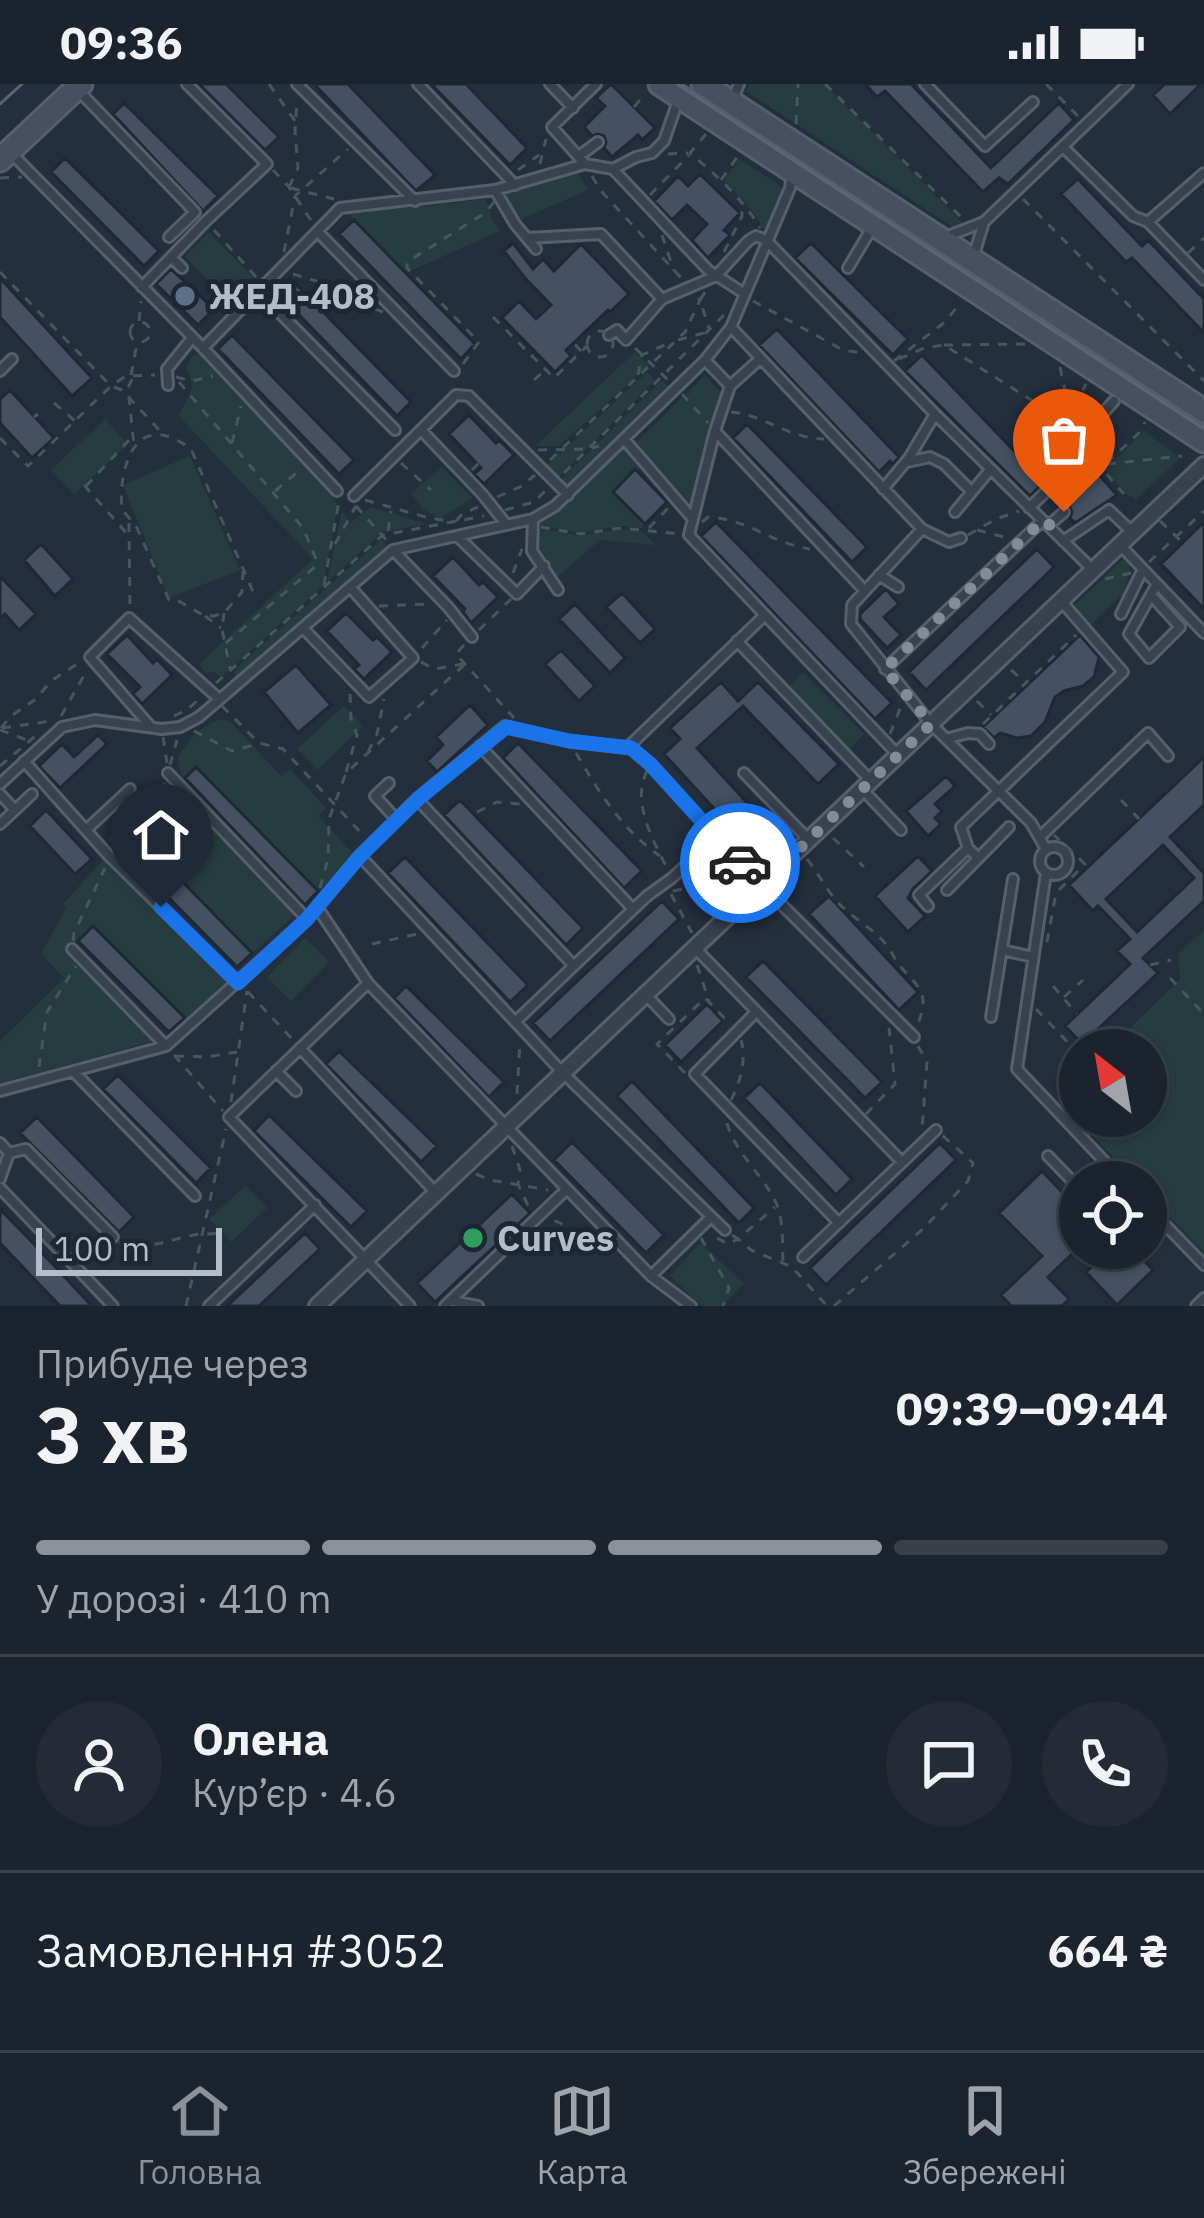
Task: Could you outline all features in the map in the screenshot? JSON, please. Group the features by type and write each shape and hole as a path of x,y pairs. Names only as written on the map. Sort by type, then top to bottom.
{"street":[{"path":"704,84 735,93 941,239 1204,411"},
{"path":"4,156 79,86"},
{"path":"662,92 793,171 1204,441"},
{"path":"317,1306 694,953 754,881 806,847 1061,601 1093,577 1204,465"}],"lane":[{"path":"142,287 267,164 187,84"},
{"path":"418,84 512,181"},
{"path":"550,84 573,108"},
{"path":"596,84 552,127 582,160 613,169 707,271 745,295"},
{"path":"926,84 985,146 1034,102"},
{"path":"941,239 984,222 1128,84"},
{"path":"79,86 195,212 170,237"},
{"path":"298,89 415,201"},
{"path":"613,169 652,153 664,141 662,92"},
{"path":"202,348 340,208 497,193 512,181 536,178 582,160 598,142"},
{"path":"1063,147 1133,216 1148,222 1204,280"},
{"path":"4,156 36,179 337,491"},
{"path":"0,784 59,722 95,719 163,729 180,728 199,718 393,550 533,522 555,506 705,360 731,327 793,171"},
{"path":"1148,222 1204,172"},
{"path":"497,193 536,249"},
{"path":"973,260 984,222"},
{"path":"848,268 874,224"},
{"path":"318,232 454,371"},
{"path":"527,238 601,234 662,299"},
{"path":"609,335 616,330 626,340 662,299 716,276 756,236 766,240 1093,577"},
{"path":"171,257 182,268"},
{"path":"262,290 395,430"},
{"path":"731,327 922,529 949,542 961,538"},
{"path":"171,381 167,370 193,338"},
{"path":"0,370 12,359"},
{"path":"760,359 730,386 689,535 898,755"},
{"path":"705,360 730,386"},
{"path":"355,501 456,395 469,395 568,495"},
{"path":"1028,508 1057,481 1050,473 1114,401"},
{"path":"884,489 934,414"},
{"path":"421,430 506,524"},
{"path":"715,431 864,590"},
{"path":"624,439 693,520"},
{"path":"906,462 930,457 971,490"},
{"path":"955,512 990,470"},
{"path":"1063,541 1108,510 1133,533"},
{"path":"885,669 1020,542 1064,512"},
{"path":"533,522 532,551 558,590"},
{"path":"922,529 852,605 851,624 931,724 1031,823 1046,849"},
{"path":"457,536 513,590 544,566"},
{"path":"1121,545 1204,633"},
{"path":"393,550 472,637"},
{"path":"1120,614 1143,569"},
{"path":"879,575 898,587"},
{"path":"1151,595 1180,627 1149,658 1129,634 1157,584"},
{"path":"303,628 369,697 413,658 351,587"},
{"path":"978,858 968,848 961,827 1123,671 1061,601"},
{"path":"627,748 765,615"},
{"path":"150,727 91,658 129,618 218,700"},
{"path":"737,641 867,785 901,830"},
{"path":"0,1091 166,1046 307,919 360,856 418,799 506,727 627,748 650,764 754,881 913,1037"},
{"path":"946,740 973,733 989,744"},
{"path":"1040,837 1148,734 1168,756"},
{"path":"480,746 633,909"},
{"path":"24,761 107,854 238,983"},
{"path":"744,773 806,847"},
{"path":"169,774 307,919"},
{"path":"389,783 375,796 397,820"},
{"path":"86,830 130,789"},
{"path":"0,794 15,810"},
{"path":"0,824 32,794"},
{"path":"418,799 574,966"},
{"path":"946,890 1009,827"},
{"path":"518,1025 633,909 716,837"},
{"path":"928,906 919,895 968,848"},
{"path":"1046,849 1063,849 1069,862 1062,873 1046,873"},
{"path":"1046,849 1040,860 1046,873 1017,1069 1104,1161"},
{"path":"360,856 704,1224 724,1230"},
{"path":"991,1017 1013,879"},
{"path":"315,908 368,983 565,1191 651,1276 691,1306"},
{"path":"72,949 166,1046"},
{"path":"1002,950 1033,957"},
{"path":"694,953 902,1162"},
{"path":"368,983 229,1117 410,1306"},
{"path":"645,995 669,1019"},
{"path":"756,1012 695,1074 839,1223"},
{"path":"300,1048 436,1193"},
{"path":"276,1071 296,1091"},
{"path":"75,1072 195,1196"},
{"path":"803,1257 936,1130"},
{"path":"0,1143 9,1153"},
{"path":"9,1153 26,1149 113,1237"},
{"path":"9,1153 0,1184 113,1306"},
{"path":"1048,1156 1059,1167"},
{"path":"448,1303 565,1191"},
{"path":"209,1306 315,1204"},
{"path":"651,1276 704,1224"},
{"path":"1167,1226 1204,1265"},
{"path":"1196,1306 1204,1298"},
{"path":"448,1303 478,1306"}],"path":[{"path":"269,84 296,122"},
{"path":"795,129 798,84"},
{"path":"825,84 967,223"},
{"path":"1046,84 1083,121"},
{"path":"289,188 298,168 298,89"},
{"path":"634,107 662,92"},
{"path":"536,178 552,127"},
{"path":"696,129 698,144"},
{"path":"644,201 706,135"},
{"path":"355,143 295,196 282,269 403,318"},
{"path":"652,153 690,153 751,213 766,240"},
{"path":"512,181 541,154"},
{"path":"720,182 738,155"},
{"path":"582,160 601,191 700,300 707,331 642,355"},
{"path":"267,164 318,232"},
{"path":"0,178 36,179"},
{"path":"289,188 337,200 348,208"},
{"path":"721,195 727,189"},
{"path":"1016,192 1204,381"},
{"path":"454,371 479,342 407,268 407,262 484,213 497,193"},
{"path":"716,276 742,217 741,203"},
{"path":"654,212 675,273"},
{"path":"748,241 751,213"},
{"path":"206,221 262,290"},
{"path":"1184,258 1204,238"},
{"path":"0,272 161,433 191,449 254,593"},
{"path":"139,323 142,287"},
{"path":"745,295 843,350 876,352"},
{"path":"355,501 457,522 462,514 522,486 685,332 700,300"},
{"path":"961,302 945,322 892,362 944,345 1026,344"},
{"path":"147,326 164,309"},
{"path":"493,317 554,378 593,334 609,335 613,346 606,356 594,356 587,345"},
{"path":"134,448 128,388 138,342 130,332 139,323 147,326"},
{"path":"138,342 148,338 147,326"},
{"path":"563,332 581,351"},
{"path":"626,340 715,431"},
{"path":"944,345 1055,415"},
{"path":"637,378 642,355"},
{"path":"1060,366 1071,407 1079,413 1080,422 1071,431 1063,431 1055,415 1060,408 1071,407 1087,384"},
{"path":"534,380 546,369"},
{"path":"171,381 274,492 303,528 316,559 316,566 226,643"},
{"path":"0,438 28,466 111,386"},
{"path":"1091,409 1098,391"},
{"path":"232,444 245,393"},
{"path":"54,403 75,421"},
{"path":"723,411 745,413 808,439 835,438"},
{"path":"1102,469 1140,432 1145,421"},
{"path":"161,433 139,441 129,456 121,508 143,541 166,596 222,629"},
{"path":"130,538 84,486 132,437"},
{"path":"524,451 588,449 624,439"},
{"path":"1078,442 1124,494"},
{"path":"1107,464 1182,456"},
{"path":"394,457 431,490"},
{"path":"466,476 483,459"},
{"path":"274,492 310,462"},
{"path":"324,587 340,504 337,491 355,501 393,550"},
{"path":"646,530 676,499"},
{"path":"331,550 355,501"},
{"path":"388,533 392,508"},
{"path":"961,538 1028,508"},
{"path":"1093,577 1143,569 1204,511"},
{"path":"526,731 455,654 513,590 533,522 580,534 621,527 689,535 708,517 733,518 790,546 829,552"},
{"path":"996,519 1000,525"},
{"path":"1159,520 1183,543"},
{"path":"128,521 129,618"},
{"path":"975,530 1020,542"},
{"path":"203,615 224,613 242,592 243,571"},
{"path":"365,606 446,604"},
{"path":"224,613 222,629 231,670"},
{"path":"452,614 413,658 434,669 465,664"},
{"path":"973,733 1082,629"},
{"path":"2,763 59,722 91,658"},
{"path":"0,729 51,681 91,658"},
{"path":"346,773 465,664"},
{"path":"1005,664 1026,682"},
{"path":"315,908 328,860 329,819 357,735 348,675"},
{"path":"367,754 382,715 385,683"},
{"path":"885,741 900,713 903,691"},
{"path":"972,696 991,715"},
{"path":"218,700 259,743"},
{"path":"0,729 59,722"},
{"path":"72,949 74,933 107,863 110,842 148,804 169,774 180,728 198,732 232,751 259,743 283,749 372,844"},
{"path":"0,729 29,740"},
{"path":"163,729 169,774"},
{"path":"569,741 591,782 621,821 661,856"},
{"path":"650,764 639,785 650,837 672,878"},
{"path":"1121,800 1139,819"},
{"path":"477,812 497,802 523,806 532,801"},
{"path":"827,832 864,867"},
{"path":"742,866 764,844 773,853"},
{"path":"806,847 817,878 834,899 885,942 898,964 919,984 925,999 913,1037 927,1062 922,1143"},
{"path":"1045,952 1055,893 1085,864"},
{"path":"691,930 670,891 754,881"},
{"path":"372,944 431,932"},
{"path":"694,953 710,1003"},
{"path":"37,1081 47,1012 81,958"},
{"path":"1150,965 1171,960"},
{"path":"1169,977 1204,1014"},
{"path":"1063,998 1083,980"},
{"path":"238,983 300,1048"},
{"path":"1053,986 1077,1014"},
{"path":"186,1306 229,1117 247,991"},
{"path":"695,1074 691,1078 657,1044 705,998 738,1031 745,1050 727,1122 735,1144 777,1205 783,1262"},
{"path":"1033,1025 1035,1008 1059,1033"},
{"path":"861,1120 895,1084 888,1011"},
{"path":"518,1025 518,1094"},
{"path":"166,1046 229,1117"},
{"path":"175,1056 238,1052"},
{"path":"508,1129 520,1170 518,1184 534,1220"},
{"path":"738,1239 751,1250 792,1267 831,1306 923,1229 968,1181 973,1162 936,1130"},
{"path":"469,1171 490,1180 565,1191"},
{"path":"704,1224 728,1244 777,1205"},
{"path":"501,1252 526,1244 556,1221 608,1249 631,1255"},
{"path":"704,1224 729,1288 723,1306"},
{"path":"113,1237 122,1244 145,1247 222,1233"}],"green space":[{"path":"749,84 824,84 963,223 954,228 746,91"},
{"path":"739,159 785,189 766,234 755,214 724,181"},
{"path":"576,170 588,190 517,221 500,192"},
{"path":"486,199 500,231 406,273 346,211 419,207"},
{"path":"209,232 253,277 228,301 185,256"},
{"path":"635,352 649,365 559,446 535,446"},
{"path":"202,353 338,506 323,586 221,677 206,673 199,664 313,559 179,416 193,386 186,367 192,356"},
{"path":"647,372 655,380 557,479 544,468"},
{"path":"705,375 723,395 690,510 636,443"},
{"path":"662,380 671,390 568,492 559,481"},
{"path":"105,419 128,444 74,494 51,470"},
{"path":"1144,431 1180,458 1136,500 1105,470"},
{"path":"625,444 643,464 613,492 645,524 642,528 621,526 580,533 537,524 559,509"},
{"path":"190,456 240,570 169,598 123,485"},
{"path":"441,467 473,498 440,518 424,510 411,494"},
{"path":"371,507 427,524 383,532 327,582 342,511 350,523"},
{"path":"536,528 580,536 621,529 642,532 656,545 600,540 556,578 534,551"},
{"path":"382,539 390,550 234,675 237,667"},
{"path":"1125,557 1130,567 1125,592 1089,626 1073,607"},
{"path":"803,672 864,734 849,750 788,688"},
{"path":"344,706 363,726 317,770 297,749"},
{"path":"223,719 281,776 290,769 326,808 318,816 355,855 318,891 197,767 182,781 178,757 203,728"},
{"path":"173,788 296,914 252,953 130,828"},
{"path":"104,859 229,982 186,1019 92,926 69,949 156,1040 0,1084 0,1041 64,978 41,954 66,908 63,904"},
{"path":"1204,930 1204,1253 1167,1214 1167,1161 1117,1161 1094,1137 1167,1137 1167,1029 1129,1029 1180,979 1178,954"},
{"path":"305,938 329,962 291,1001 267,977"},
{"path":"246,1185 267,1208 231,1242 209,1219"},
{"path":"700,1243 744,1283 722,1306 702,1306 670,1276"}],"building":[{"path":"199,84 226,84 279,137 265,150"},
{"path":"314,84 348,84 435,175 416,191"},
{"path":"431,84 466,84 527,148 510,165"},
{"path":"611,84 655,128 642,140 638,135 612,157 604,148 604,136 592,136 584,127 605,106 596,98"},
{"path":"865,84 911,84 991,168 1059,103 1074,120 1008,184 999,178 983,192 885,91 877,97"},
{"path":"1165,84 1201,84 1170,114 1153,95"},
{"path":"124,103 218,196 203,211 113,114"},
{"path":"65,158 159,251 144,266 51,172"},
{"path":"700,174 740,213 724,230 730,235 708,258 692,240 707,224 687,205 672,220 654,201 678,176 688,186"},
{"path":"1078,179 1142,246 1148,240 1204,299 1204,333 1061,194"},
{"path":"354,220 475,344 461,359 339,234"},
{"path":"513,243 533,269 543,259 554,271 581,244 629,294 566,350 571,356 555,372 502,318 519,301 536,319 551,305 504,251"},
{"path":"811,243 908,339 893,355 795,258"},
{"name":"ЖЕД-408","path":"171,269 214,309 198,325 156,284"},
{"path":"0,278 92,378 72,396 0,317"},
{"path":"290,278 411,402 397,416 276,291"},
{"path":"777,329 899,457 893,464 890,461 879,472 759,345"},
{"path":"232,335 354,460 339,474 218,349"},
{"path":"922,355 1044,482 1030,496 905,371"},
{"path":"10,390 54,438 32,458 0,423 0,399"},
{"path":"469,415 514,455 484,484 474,474 481,468 449,434"},
{"path":"747,424 867,547 852,562 733,438"},
{"path":"1091,440 1099,448 1086,460 1117,495 1075,523 1069,506 1058,506 1051,498 1071,473 1066,467"},
{"path":"635,469 667,502 645,524 613,492"},
{"path":"716,522 892,703 875,719 701,536"},
{"path":"1204,522 1204,609 1161,564"},
{"path":"41,544 73,579 55,596 24,560"},
{"path":"1037,549 1054,567 926,690 909,672"},
{"path":"453,557 479,585 483,582 498,597 471,623 465,609 433,576"},
{"path":"0,576 36,614 19,630 5,614 0,618"},
{"path":"886,589 899,604 884,617 901,635 887,648 860,619"},
{"path":"622,593 655,629 640,643 606,607"},
{"path":"575,604 625,658 610,673 559,619"},
{"path":"346,613 392,652 364,679 354,669 359,665 327,631"},
{"path":"127,635 153,663 157,659 172,675 142,704 133,694 140,687 107,654"},
{"path":"1080,635 1099,657 1094,677 1055,697 1045,722 1031,736 1000,733 994,738 983,727"},
{"path":"561,650 595,686 579,701 545,664"},
{"path":"296,665 331,705 298,733 264,692"},
{"path":"721,682 738,701 758,682 839,764 818,784 743,706 697,748 772,830 751,849 664,754 680,739 670,728"},
{"path":"470,705 488,725 437,772 427,761 443,745 436,737"},
{"path":"98,735 107,744 60,788 39,766 62,744 74,757"},
{"path":"518,743 642,871 624,888 503,758"},
{"path":"1204,757 1204,805 1170,837 1204,869 1204,901 1143,958 1158,973 1098,1029 1068,1029 1065,1026 1130,964 1117,951 1130,939 1098,906 1093,911 1069,885","holes":["1163,845 1194,878 1137,932 1106,899"]},
{"path":"196,767 318,891 305,905 185,778"},
{"path":"946,776 955,786 935,804 942,811 935,818 941,824 928,836 906,811"},
{"path":"460,800 583,928 566,945 444,815"},
{"path":"46,810 92,859 75,874 30,826"},
{"path":"130,828 252,953 237,967 115,843"},
{"path":"918,856 932,871 908,898 925,916 908,932 875,896"},
{"path":"405,857 528,985 510,1002 388,873"},
{"path":"829,896 918,992 899,1010 809,914"},
{"path":"662,901 679,919 550,1041 533,1023"},
{"path":"93,926 185,1018 169,1032 78,941"},
{"path":"763,961 882,1082 865,1098 746,977"},
{"path":"406,986 504,1082 489,1097 394,998"},
{"path":"707,1004 723,1021 681,1062 665,1045"},
{"path":"339,1051 437,1146 421,1162 326,1064"},
{"path":"118,1075 211,1168 196,1183 103,1089"},
{"path":"632,1081 754,1208 739,1223 617,1096"},
{"path":"760,1083 852,1179 836,1195 744,1098"},
{"path":"269,1115 367,1211 351,1227 254,1131"},
{"path":"37,1117 134,1217 119,1232 20,1133"},
{"path":"572,1142 664,1235 646,1253 554,1160"},
{"path":"940,1143 956,1160 826,1285 810,1268"},
{"path":"1042,1171 1059,1189 1059,1266 1048,1277 1069,1299 1062,1306 1011,1306 1001,1295 1042,1256 999,1213"},
{"path":"512,1194 530,1213 435,1302 417,1283"},
{"path":"0,1209 92,1306 60,1306 0,1243"},
{"path":"305,1233 320,1249 259,1306 227,1306"},
{"path":"1089,1269 1153,1270 1117,1305 1086,1272"}],"tram line":[{"path":"0,104 22,84"},
{"path":"677,84 1204,429"}],"way so far":[{"path":"740,863 761,885 931,724 885,669 1042,521 1048,526 1064,512"}],"place":[{"name":"ЖЕД-408","path":"185,296"},
{"name":"Curves","path":"473,1238"}],"route":[{"path":"161,907 238,983 307,919 360,856 418,799 506,727 631,748 740,863"}]}
